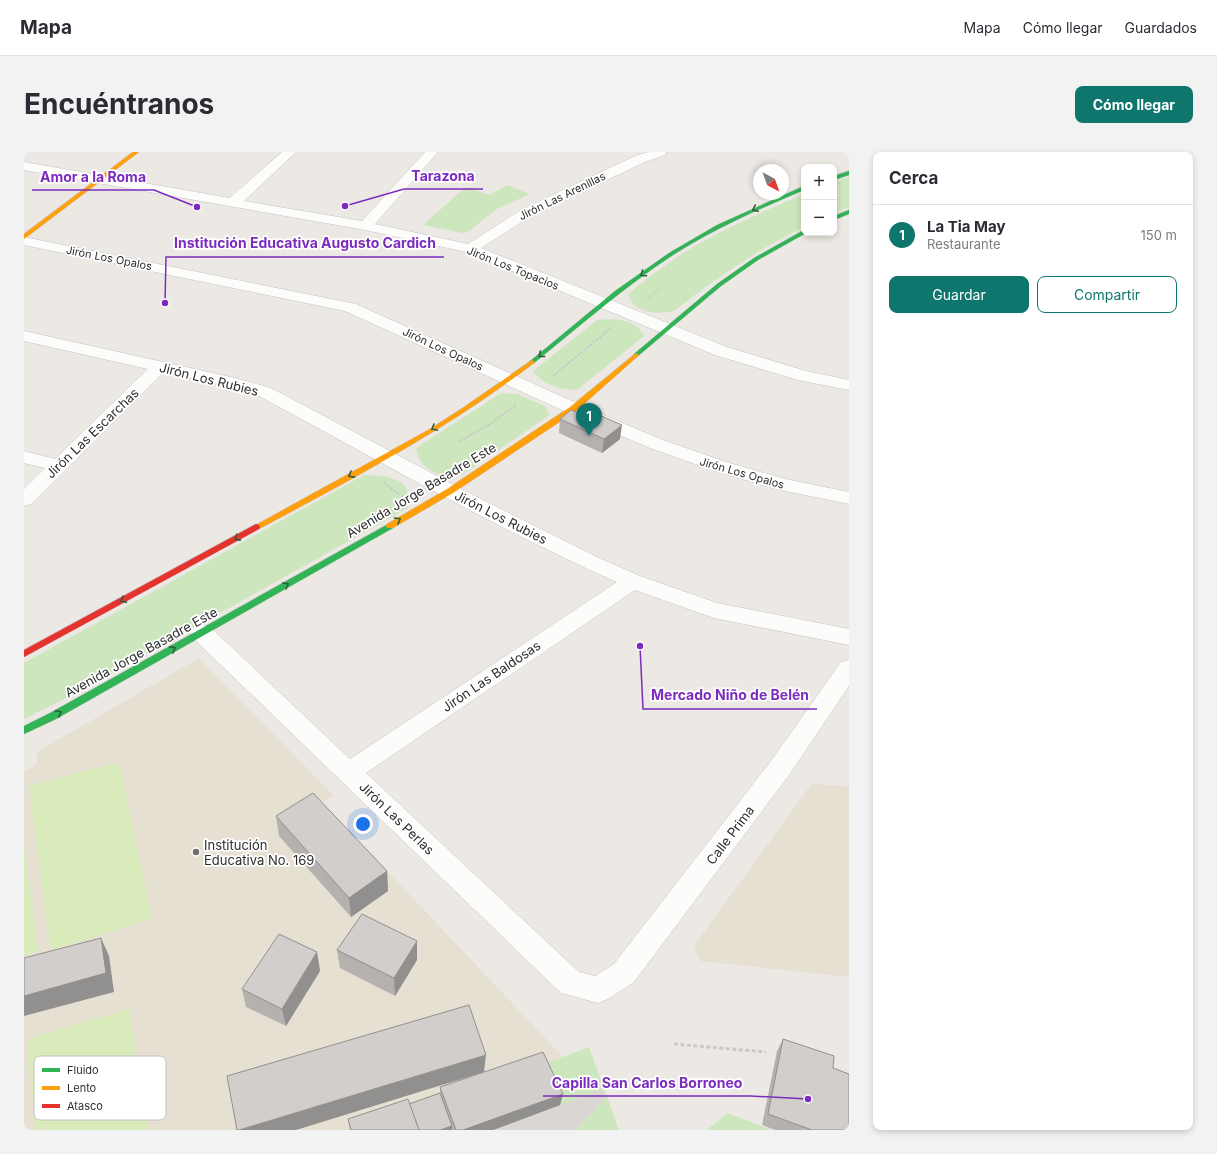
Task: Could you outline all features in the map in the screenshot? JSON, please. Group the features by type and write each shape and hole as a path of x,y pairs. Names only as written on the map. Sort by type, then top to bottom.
{"main road":[{"path":"24,237 136,152"},
{"path":"837,177 849,173"},
{"path":"24,654 385,457 452,418 509,380 605,305 638,277 671,254 714,229 801,189"},
{"path":"837,217 849,212"},
{"name":"Avenida Jorge Basadre Este","path":"24,730 53,716 202,633 450,491 573,409 719,284 756,259 801,234"}],"street":[{"path":"234,202 290,152"},
{"path":"365,226 432,152"},
{"name":"Jirón Las Arenillas","path":"470,249 526,213 634,155 660,152"},
{"name":"Jirón Los Topacios","path":"24,166 365,226 470,249 721,351 804,376 849,385"},
{"name":"Jirón Los Opalos","path":"24,241 350,307 388,323 573,409 684,455 779,484 849,498"},
{"name":"Jirón Los Rubies","path":"24,336 235,383 264,392 450,491 590,562 633,581 714,610 849,637"},
{"name":"Jirón Las Escarchas","path":"24,500 161,366"},
{"path":"24,457 59,466"},
{"name":"Jirón Las Baldosas","path":"349,772 633,581"},
{"name":"Jirón Las Perlas","path":"202,633 570,984 598,990"},
{"name":"Calle Prima","path":"598,990 624,973 780,768 849,668"}],"path":[{"path":"383,482 404,498"},
{"path":"674,1044 766,1052"}],"shaded area":[{"name":"Institución Educativa No. 169","path":"199,658 333,795 323,803 563,1057 349,1130 24,1130 24,772 37,764 37,752"},
{"path":"812,783 849,787 849,977 700,961 694,946"},
{"path":"602,1089 605,1099 575,1130 493,1130"}],"green space":[{"path":"849,177 849,207 837,212 837,200 837,181"},
{"path":"507,185 530,194 497,209 469,231 463,233 423,225 466,187 489,195"},
{"path":"801,195 801,229 770,245 737,266 674,311 660,313 646,311 640,309 631,300 628,294 664,266 714,235"},
{"path":"612,319 635,325 644,336 577,390 553,386 542,380 533,371 597,320"},
{"path":"501,393 517,394 545,406 550,415 462,475 439,475 424,466 418,457 416,448"},
{"path":"364,475 384,476 397,480 406,488 408,495 408,508 84,689 24,719 24,663"},
{"path":"119,762 152,919 51,950 29,786"},
{"path":"24,844 38,951 24,956"},
{"path":"129,1009 136,1056 34,1056 34,1119 27,1039"},
{"path":"589,1047 619,1130 349,1130 563,1057"},
{"path":"727,1113 772,1130 707,1130"},
{"path":"34,1120 146,1120 148,1130 35,1130"}],"building":[{"path":"571,410 578,413 590,411 622,425 604,439 560,419"},
{"path":"313,793 387,871 349,898 276,816"},
{"path":"362,914 417,941 394,978 337,950"},
{"path":"279,934 317,952 282,1009 242,989"},
{"path":"101,938 106,973 24,996 24,958"},
{"path":"469,1005 486,1055 237,1130 227,1076"},
{"path":"783,1039 834,1056 833,1068 849,1074 849,1130 812,1130 768,1114"},
{"path":"543,1052 563,1094 463,1130 456,1130 440,1087"},
{"path":"440,1093 452,1126 440,1130 419,1130 409,1104"},
{"path":"408,1099 419,1130 351,1130 348,1119"}],"traffic: fast":[{"path":"837,177 849,173"},
{"path":"532,362 617,292 671,254 719,227 801,189"},
{"path":"837,217 849,212"},
{"path":"636,355 719,285 756,259 801,234"},
{"path":"24,730 53,716 202,633 390,526"}],"traffic: slow":[{"path":"24,237 136,152"},
{"path":"390,526 450,491 573,409 636,355"},
{"path":"256,527 433,430 467,409 532,362"}],"traffic: jam":[{"path":"24,654 256,527"}],"place":[{"name":"Tarazona","path":"345,206"},
{"name":"Amor a la Roma","path":"197,207"},
{"name":"Institución Educativa Augusto Cardich","path":"165,303"},
{"name":"La Tia May","path":"589,436"},
{"name":"Mercado Niño de Belén","path":"640,646"},
{"name":"Institución Educativa No. 169","path":"196,852"},
{"name":"Capilla San Carlos Borroneo","path":"808,1099"}]}
